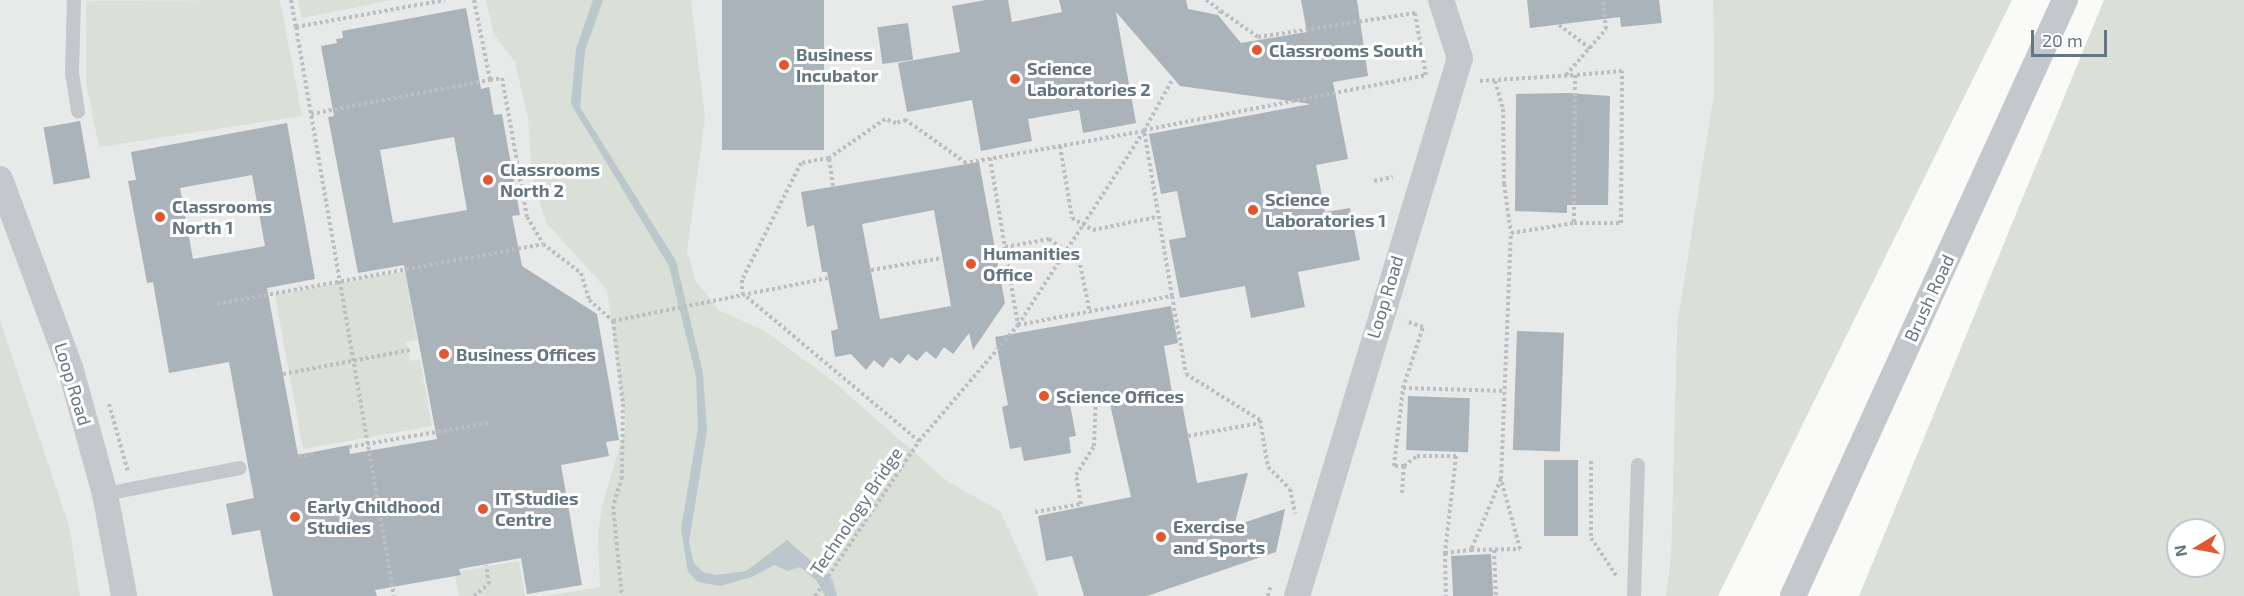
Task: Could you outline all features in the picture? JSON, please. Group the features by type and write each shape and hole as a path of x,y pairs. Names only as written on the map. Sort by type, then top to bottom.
{"street":[{"name":"Loop Road","path":"1297,596 1460,58 1441,0"},
{"name":"Brush Road","path":"1793,596 2065,0"},
{"name":"Loop Road","path":"0,179 70,367 105,494 124,596"}],"lane":[{"path":"74,0 72,73 78,112"},
{"path":"1634,596 1638,465"},
{"path":"105,494 240,468"}],"path":[{"path":"291,0 394,596"},
{"path":"296,27 445,0"},
{"path":"474,0 490,80"},
{"path":"742,293 742,280 801,163 829,158 885,119 896,123 906,120 966,163 1144,131 1426,75 1415,13 1258,38 1220,13 1206,0"},
{"path":"1566,76 1606,28 1603,0"},
{"path":"1559,25 1590,48"},
{"path":"1476,82 1622,71 1621,223 1574,223 1511,233"},
{"path":"1574,223 1575,75"},
{"path":"311,114 502,78 527,217 543,244 581,273 589,300 613,321 623,404 622,477 613,506 622,596"},
{"name":"Technology Bridge","path":"815,596 919,441 1018,325 1064,249 1144,131 1172,80"},
{"path":"1445,553 1520,549 1501,479 1511,233 1504,184 1503,109 1495,81"},
{"path":"1144,131 1157,217 1186,374 1260,423 1268,467 1290,489 1296,514 1292,523"},
{"path":"1060,146 1072,218 1093,231 1157,217"},
{"path":"829,158 833,186"},
{"path":"990,158 1018,325 1172,296"},
{"path":"1374,181 1393,177"},
{"path":"1005,247 1049,239 1079,259 1090,313"},
{"path":"217,304 543,244"},
{"path":"871,270 942,258"},
{"path":"613,321 742,293 828,278"},
{"path":"742,293 919,441"},
{"path":"1405,321 1423,327 1403,388 1394,466 1404,466 1417,456 1456,456 1445,553 1446,596"},
{"path":"283,374 410,350"},
{"path":"1403,388 1505,391"},
{"path":"1035,512 1081,504 1076,475 1094,446 1096,393"},
{"path":"349,447 489,423"},
{"path":"1188,436 1260,423"},
{"path":"298,456 313,454"},
{"path":"1591,460 1591,538 1623,586"},
{"path":"1402,493 1404,466"},
{"path":"1471,550 1501,479"},
{"path":"1494,550 1496,596"},
{"path":"474,596 489,584 486,565"},
{"path":"1268,596 1275,575"}],"shaded area":[{"path":"0,0 1713,0 1714,92 1677,324 1671,552 1666,596 80,596 70,528 0,320"},
{"path":"280,0 302,116 99,147 86,82 86,1"},
{"path":"298,0 392,0 302,18"},
{"path":"486,0 691,0 705,118 687,251 696,282 720,311 763,330 828,377 947,481 1000,511 1039,596 545,596 600,587 598,534 602,506 626,425 607,290 546,222 532,177 528,119 515,62 494,34"},
{"path":"593,0 603,0 585,51 580,107 676,261 703,373 707,431 689,542 694,563 703,572 716,575 746,571 787,540 832,579 837,596 825,596 816,580 800,567 788,571 774,565 752,577 720,586 698,582 688,572 681,529 698,428 696,376 669,266 571,104 576,49"},
{"path":"1713,0 2012,0 1718,596 1666,596 1671,552 1677,324 1714,92"},
{"path":"2104,0 2244,0 2244,596 1859,596"},
{"path":"405,271 417,340 406,342 410,361 420,359 432,426 303,449 275,295"},
{"path":"0,320 70,528 80,596 0,596"},
{"path":"519,561 525,596 459,596 455,576 461,575 461,571"}],"building":[{"name":"Business Incubator","path":"722,0 824,0 824,150 722,150"},
{"path":"986,0 1008,0 1012,22 1062,12 1059,0 1186,0 1188,9 1218,15 1241,43 1307,32 1301,0 1357,0 1368,76 1333,82 1348,159 1316,165 1325,212 1350,208 1360,260 1298,272 1305,307 1251,318 1245,286 1180,298 1169,240 1186,237 1177,191 1161,194 1149,134 1311,104 1180,86 1116,12 1136,123 1083,133 1079,110 1028,119 1032,141 981,151 972,100 907,112 898,63 960,52 952,6"},
{"path":"1527,0 1659,0 1662,23 1621,27 1620,17 1530,28"},
{"path":"466,8 481,89 489,87 494,115 502,114 520,215 512,216 522,266 597,314 619,440 606,442 609,456 561,465 582,585 527,594 521,558 459,569 461,575 375,590 377,596 273,596 260,530 232,535 226,504 254,498 229,362 169,373 153,282 147,283 128,181 136,180 131,152 287,123 315,279 267,288 298,455 349,445 350,454 437,439 404,265 358,273 328,117 334,116 321,46 337,43 336,39 343,38 342,31","holes":["454,137 467,210 393,223 380,150","252,175 265,246 193,259 180,188"]},
{"path":"908,23 913,60 882,64 877,27"},
{"path":"1568,93 1610,96 1608,205 1567,205 1567,213 1515,211 1516,94"},
{"path":"80,121 90,178 54,185 44,127"},
{"name":"Humanities Office","path":"979,162 1005,303 973,350 969,333 953,354 944,347 936,359 926,351 917,361 908,354 900,364 891,357 883,368 874,360 866,370 851,354 835,357 831,331 838,329 827,272 822,272 814,225 807,227 801,192","holes":["934,210 951,306 880,319 862,224"]},
{"path":"1171,306 1178,343 1164,346 1174,404 1182,403 1197,483 1248,473 1234,526 1285,509 1276,552 1147,596 1084,596 1072,556 1046,561 1038,516 1131,497 1107,391 1069,399 1076,436 1069,437 1071,453 1024,461 1021,447 1010,449 1002,407 1008,405 995,337"},
{"path":"1517,331 1564,333 1560,452 1513,450"},
{"path":"1408,396 1470,398 1468,452 1406,450"},
{"path":"1544,460 1578,460 1578,536 1544,536"},
{"path":"1491,554 1493,596 1453,596 1451,556"}],"place":[{"name":"Classrooms South","path":"1257,50"},
{"name":"Business Incubator","path":"784,65"},
{"name":"Science Laboratories 2","path":"1015,79"},
{"name":"Classrooms North 2","path":"488,180"},
{"name":"Science Laboratories 1","path":"1253,210"},
{"name":"Classrooms North 1","path":"160,217"},
{"name":"Humanities Office","path":"971,264"},
{"name":"Business Offices","path":"444,354"},
{"name":"Science Offices","path":"1044,396"},
{"name":"IT Studies Centre","path":"483,509"},
{"name":"Early Childhood Studies","path":"295,517"},
{"name":"Exercise and Sports","path":"1161,537"}]}
